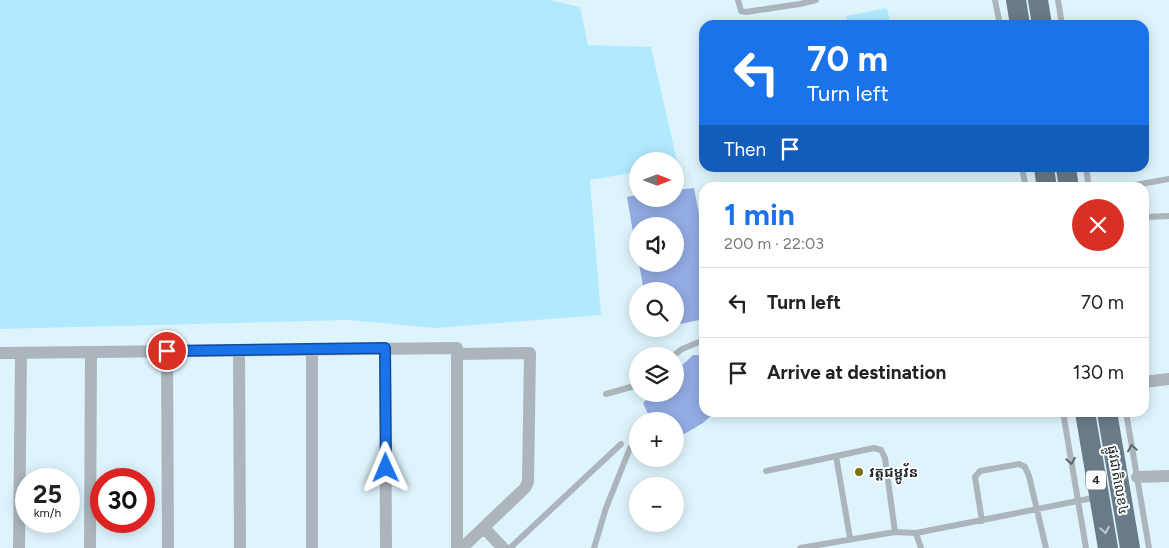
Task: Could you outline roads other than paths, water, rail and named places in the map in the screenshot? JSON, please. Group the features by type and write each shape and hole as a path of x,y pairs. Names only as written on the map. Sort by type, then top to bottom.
{"highway":[{"path":"1016,0 1019,20"},
{"path":"1038,0 1041,20"},
{"name":"ផ្លូវជាតិលេខ៤","path":"1086,417 1095,472 1110,495 1130,548"},
{"name":"ផ្លូវជាតិលេខ៤","path":"1108,417 1116,468 1110,495 1108,548"},
{"path":"1095,472 1116,468"}],"street":[{"path":"385,348 386,548"},
{"path":"0,353 457,348 457,548"},
{"path":"312,349 312,548"},
{"path":"239,350 240,548"},
{"path":"167,351 168,548"},
{"path":"90,548 91,352"},
{"path":"19,548 21,353"},
{"path":"457,354 530,353 528,482 525,488 462,548"},
{"path":"1149,381 1169,379"},
{"path":"1137,477 1169,476"},
{"path":"484,528 503,548"}],"lane":[{"path":"738,0 741,11 746,12 816,0"},
{"path":"995,0 999,20"},
{"path":"1058,0 1061,20"},
{"path":"1149,183 1169,179"},
{"path":"1149,217 1169,216"},
{"path":"684,347 699,342"},
{"path":"606,394 629,388"},
{"path":"1064,417 1086,548"},
{"path":"1127,417 1149,548"},
{"path":"510,548 621,444"},
{"path":"766,471 874,448 881,450 885,458 894,532"},
{"path":"594,548 606,508 629,450"},
{"path":"836,456 850,538"},
{"path":"982,521 975,477 980,471 1019,464 1025,467 1029,476 1046,548"},
{"path":"800,548 894,532 916,533 1110,495"},
{"path":"916,533 921,548"}],"place":[{"name":"វត្តជម្ពូវ័ន","path":"859,472"}]}
